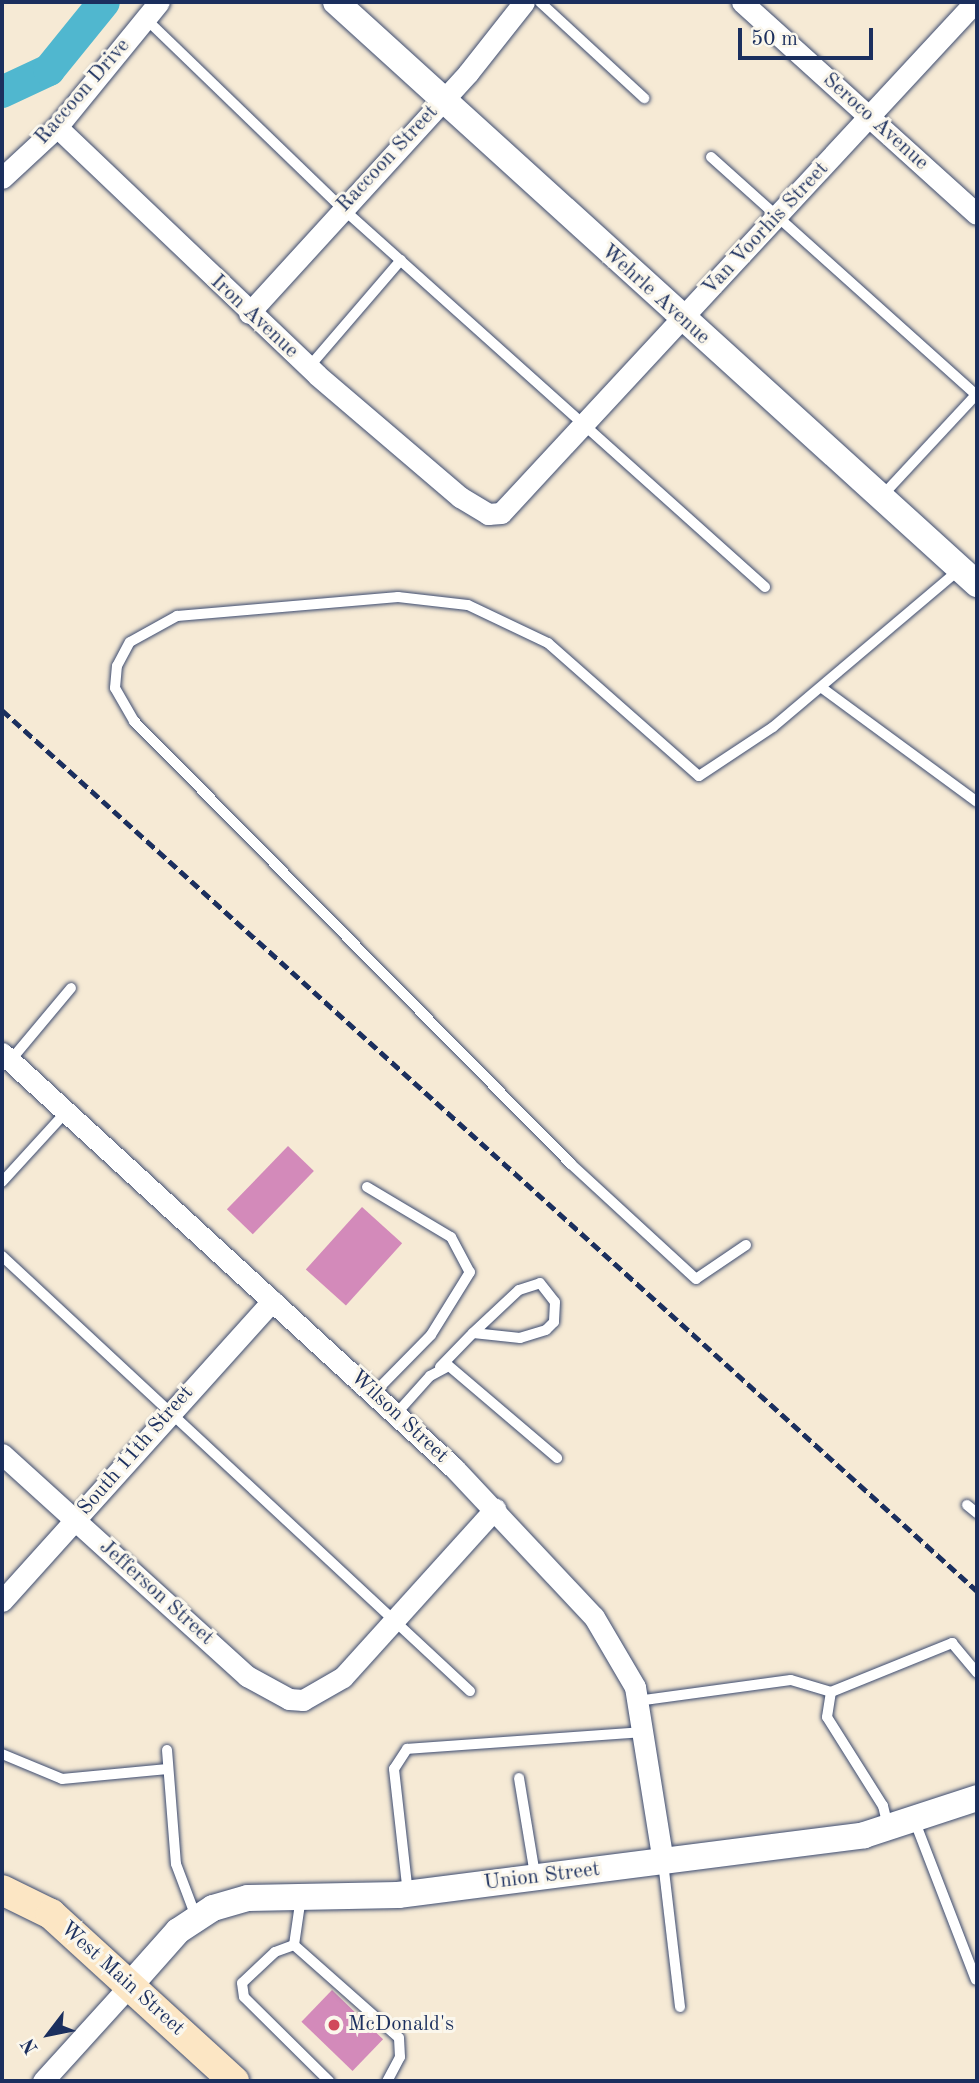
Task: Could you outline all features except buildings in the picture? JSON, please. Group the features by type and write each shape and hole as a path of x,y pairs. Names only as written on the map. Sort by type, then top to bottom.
{"main road":[{"name":"West Main Street","path":"2,1891 51,1914 131,1984 234,2081"}],"street":[{"name":"Wehrle Avenue","path":"336,2 682,320 969,576"},
{"name":"Raccoon Street","path":"249,313 442,100 524,2"},
{"name":"Seroco Avenue","path":"742,2 977,214"},
{"name":"Raccoon Drive","path":"2,178 57,127 152,10"},
{"name":"Van Voorhis Street","path":"460,497 488,514 508,510 779,218 868,115 972,13"},
{"name":"Iron Avenue","path":"57,127 249,313 460,497"},
{"name":"Wilson Street","path":"6,1057 396,1414 495,1510 594,1617 625,1666 637,1701 663,1862"},
{"name":"South 11th Street","path":"2,1601 169,1412 272,1301"},
{"name":"Jefferson Street","path":"2,1454 247,1676 275,1694 303,1700 343,1677 495,1510"},
{"name":"Union Street","path":"131,1984 196,1917 248,1898 408,1894 663,1862 888,1829 915,1822 977,1798"},
{"path":"43,2081 131,1984"}],"lane":[{"path":"540,2 644,98"},
{"path":"152,10 342,208 765,587"},
{"path":"711,157 977,395 880,498"},
{"path":"309,367 401,260"},
{"path":"747,1245 696,1279 571,1164 134,721 115,688 117,666 130,642 177,616 398,597 468,605 548,643 699,776 822,688 969,576"},
{"path":"822,688 977,802"},
{"path":"6,1057 71,988"},
{"path":"2,1182 65,1113"},
{"path":"367,1187 451,1237 470,1272 431,1335 373,1394"},
{"path":"2,1256 470,1691"},
{"path":"396,1414 472,1333 519,1290 540,1283 555,1302 554,1322 538,1334 472,1333"},
{"path":"440,1367 449,1366 557,1458"},
{"path":"967,1505 977,1513"},
{"path":"637,1701 792,1680 831,1692 952,1643 977,1673"},
{"path":"831,1692 827,1717 883,1806 888,1829"},
{"path":"408,1894 394,1769 407,1749 642,1732"},
{"path":"167,1750 176,1864 196,1917"},
{"path":"2,1754 62,1779 168,1769"},
{"path":"519,1777 536,1878"},
{"path":"915,1822 976,1980"},
{"path":"663,1862 680,2007"},
{"path":"294,1945 300,1897"},
{"path":"294,1945 275,1952 242,1983 244,1997 330,2081"},
{"path":"294,1945 399,2038 400,2057 387,2081"}],"waterway":[{"path":"2,92 49,70 104,2"}],"railway":[{"path":"2,710 977,1591"}],"place":[{"name":"McDonald's","path":"334,2025"}]}
